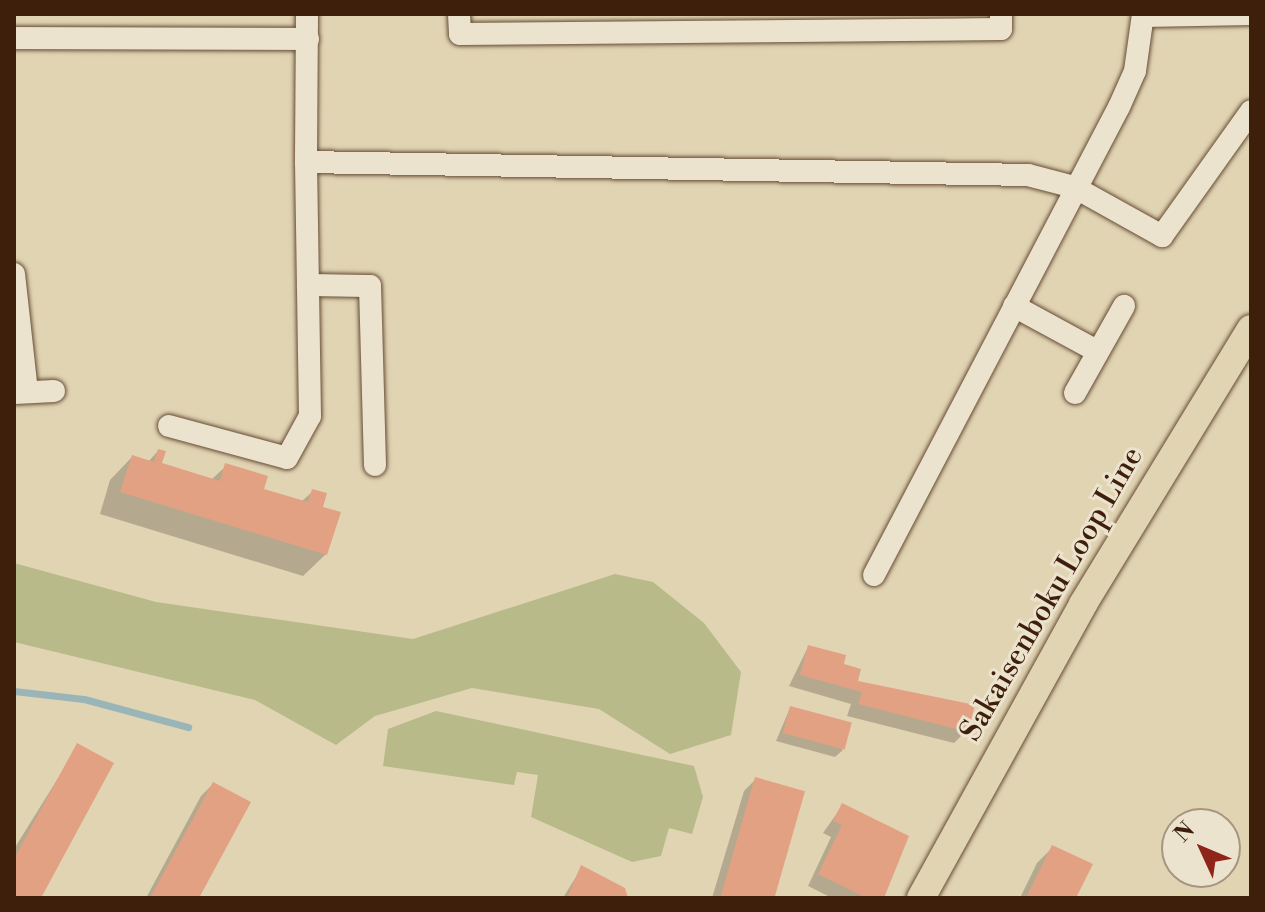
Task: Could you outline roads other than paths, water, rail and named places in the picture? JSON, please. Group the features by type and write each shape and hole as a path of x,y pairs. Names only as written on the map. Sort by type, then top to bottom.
{"main road":[{"name":"Sakaisenboku Loop Line","path":"921,898 1083,604 1249,336"}],"street":[{"path":"169,426 287,458 310,416 307,14"},
{"path":"459,14 460,34 1001,29 1001,14"},
{"path":"874,575 1135,71 1143,15 1251,14"},
{"path":"14,38 308,39"},
{"path":"306,162 1028,175 1074,187 1162,236 1251,111"},
{"path":"14,274 21,392 54,391"},
{"path":"308,285 370,286 375,465"},
{"path":"1014,306 1097,351"},
{"path":"1075,393 1124,306"}],"waterway":[{"path":"14,691 84,699 188,727"}]}
